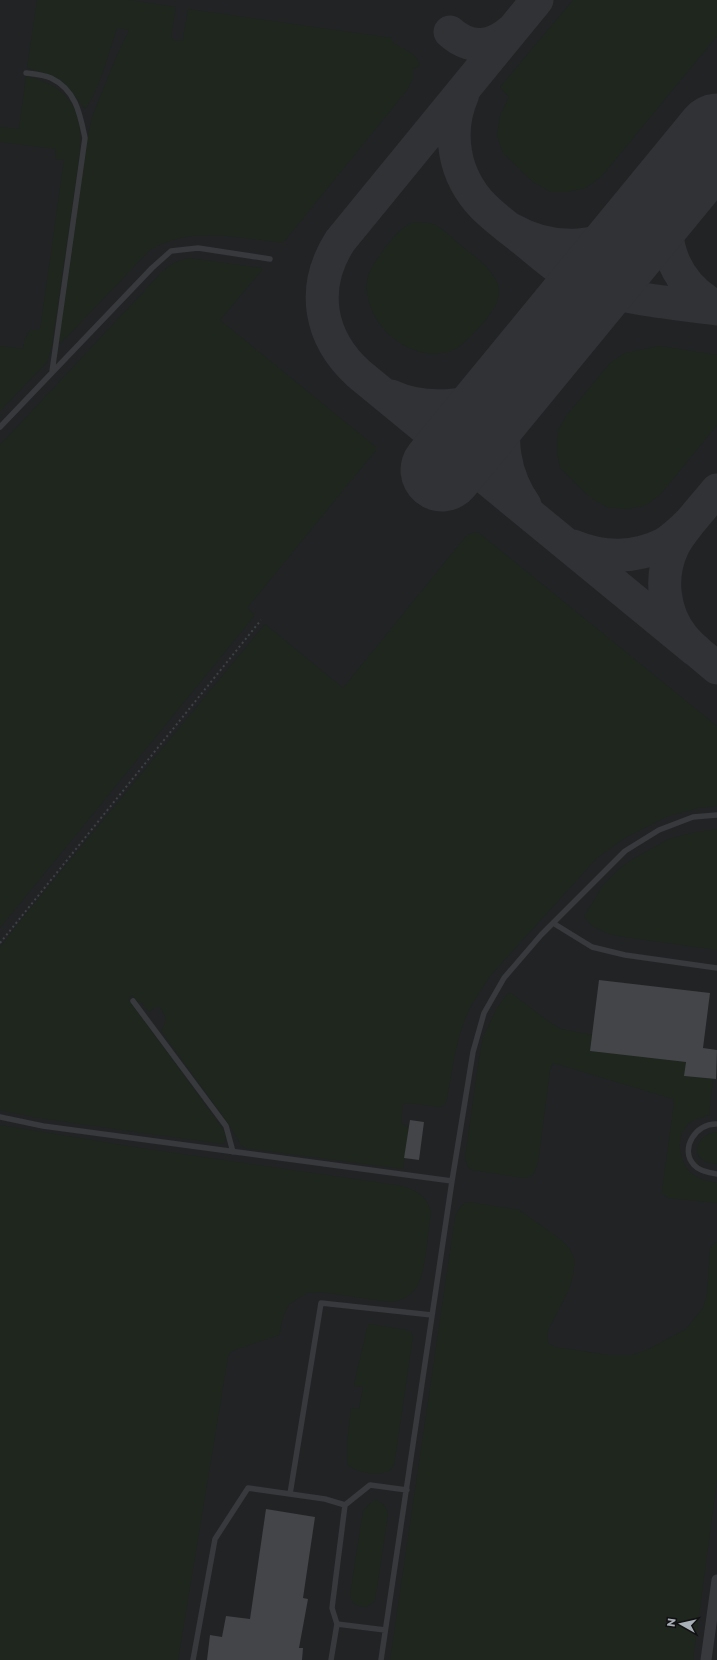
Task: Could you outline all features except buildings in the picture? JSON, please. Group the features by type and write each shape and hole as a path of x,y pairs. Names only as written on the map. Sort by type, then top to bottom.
{"street":[{"path":"706,1660 717,1580"}],"lane":[{"path":"26,73 51,78 68,91 80,113 85,138 52,372"},
{"path":"0,427 152,268 172,251 198,248 270,259"},
{"path":"381,1660 452,1181 473,1052 484,1013 504,978 553,923 625,851 659,830 693,817 717,815"},
{"path":"553,923 592,947 625,955 717,968"},
{"path":"133,1001 226,1126 233,1152"},
{"path":"0,1117 43,1126 452,1181"},
{"path":"717,1124 701,1127 691,1137 689,1153 694,1165 708,1173 717,1174"},
{"path":"290,1494 321,1303 432,1315"},
{"path":"331,1660 337,1624 332,1608 345,1505 370,1485 406,1490"},
{"path":"193,1660 215,1539 248,1488 325,1498 345,1505"},
{"path":"337,1624 385,1630"}],"path":[{"path":"0,943 261,620"}],"shaded area":[{"path":"0,0 717,0 717,1660 0,1660"},
{"path":"37,0 129,0 176,7 171,37 173,40 179,41 183,40 188,9 392,38 392,42 412,53 420,65 413,69 413,78 407,90 283,243 215,235 198,235 165,242 150,250 60,344 58,339 68,280 86,144 92,117 129,30 117,28 99,82 90,102 85,109 73,94 60,82 36,70 27,68"},
{"path":"573,0 717,0 717,36 601,177 585,188 567,192 551,192 533,182 503,153 497,136 500,116 509,97 500,87"},
{"path":"26,76 43,81 65,95 75,109 78,118 80,127 80,148 52,345 47,362 0,411 0,346 23,349 24,341 30,330 40,330 64,160 55,159 56,149 0,142 0,127 19,129"},
{"path":"411,223 429,223 441,228 483,263 496,279 499,288 498,298 494,308 471,336 455,349 439,353 423,353 408,347 394,339 382,327 373,313 368,298 367,282 369,273 396,234"},
{"path":"189,258 261,268 262,270 220,320 376,447 376,450 247,608 255,615 0,928 0,445 166,268 180,260"},
{"path":"660,346 717,355 717,425 660,495 646,505 627,509 607,507 591,498 560,468 557,452 558,431 567,415 610,363 625,353"},
{"path":"475,532 479,533 717,726 717,806 698,808 666,817 623,839 597,858 490,976 476,997 465,1019 456,1049 445,1105 441,1107 407,1103 403,1105 401,1123 409,1128 403,1169 245,1148 241,1145 230,1126 161,1031 166,1018 160,1007 155,1007 149,1012 141,1002 137,1001 132,995 128,999 223,1129 226,1135 224,1144 34,1117 0,1110 0,947 24,916 265,624 343,688 467,535"},
{"path":"717,829 717,950 609,934 592,926 584,916 602,886 619,869 631,860 669,839 691,833"},
{"path":"511,993 561,1029 592,1035 590,1051 686,1062 685,1076 713,1079 709,1115 694,1120 686,1126 682,1132 680,1147 683,1162 691,1173 700,1179 717,1183 717,1203 668,1198 662,1191 674,1103 673,1099 553,1063 550,1070 538,1163 533,1175 525,1178 472,1170 468,1167 465,1158 483,1037 497,1008 507,994"},
{"path":"0,1125 134,1147 403,1186 421,1195 427,1202 431,1212 421,1277 414,1291 408,1296 401,1300 391,1302 320,1292 307,1293 289,1304 283,1317 279,1335 234,1350 230,1353 228,1357 178,1660 0,1660"},
{"path":"717,1132 717,1164 701,1159 697,1150 698,1145 705,1136"},
{"path":"468,1202 519,1210 560,1239 570,1249 575,1260 569,1290 548,1330 547,1340 549,1344 555,1347 608,1355 632,1355 647,1350 686,1329 703,1308 707,1294 710,1250 712,1245 717,1242 717,1480 693,1660 390,1660 455,1218 460,1208"},
{"path":"369,1324 407,1330 411,1332 413,1336 394,1465 385,1473 377,1474 362,1472 350,1467 347,1459 351,1408 359,1409 363,1387 354,1386 367,1327"},
{"path":"376,1500 381,1502 387,1510 388,1515 375,1601 366,1607 353,1603 350,1595 363,1511 372,1501"}],"taxiway":[{"path":"537,0 340,241 331,259 325,277 322,294 323,312 335,345 345,360 359,374 695,650"},
{"path":"450,32 465,42 481,44 497,40 512,30"},
{"path":"463,94 458,109 454,139 459,168 473,194 498,220 565,272 592,286 638,298 717,309"},
{"path":"511,229 527,237 561,245 579,245 612,237 628,229 647,214 677,179 699,157 684,178 674,196 668,218 667,233 669,248 674,263 682,276 691,288 717,307"},
{"path":"391,396 404,401 432,406 447,406 476,401 501,389 534,358 512,399 506,417 504,430 505,456 508,469 512,482 525,505"},
{"path":"690,522 717,490"},
{"path":"573,546 607,555 642,552 664,544 675,537 690,522 676,540 669,558 665,582 667,605 676,627 683,637 717,668"}],"runway":[{"path":"442,470 717,135"}]}
